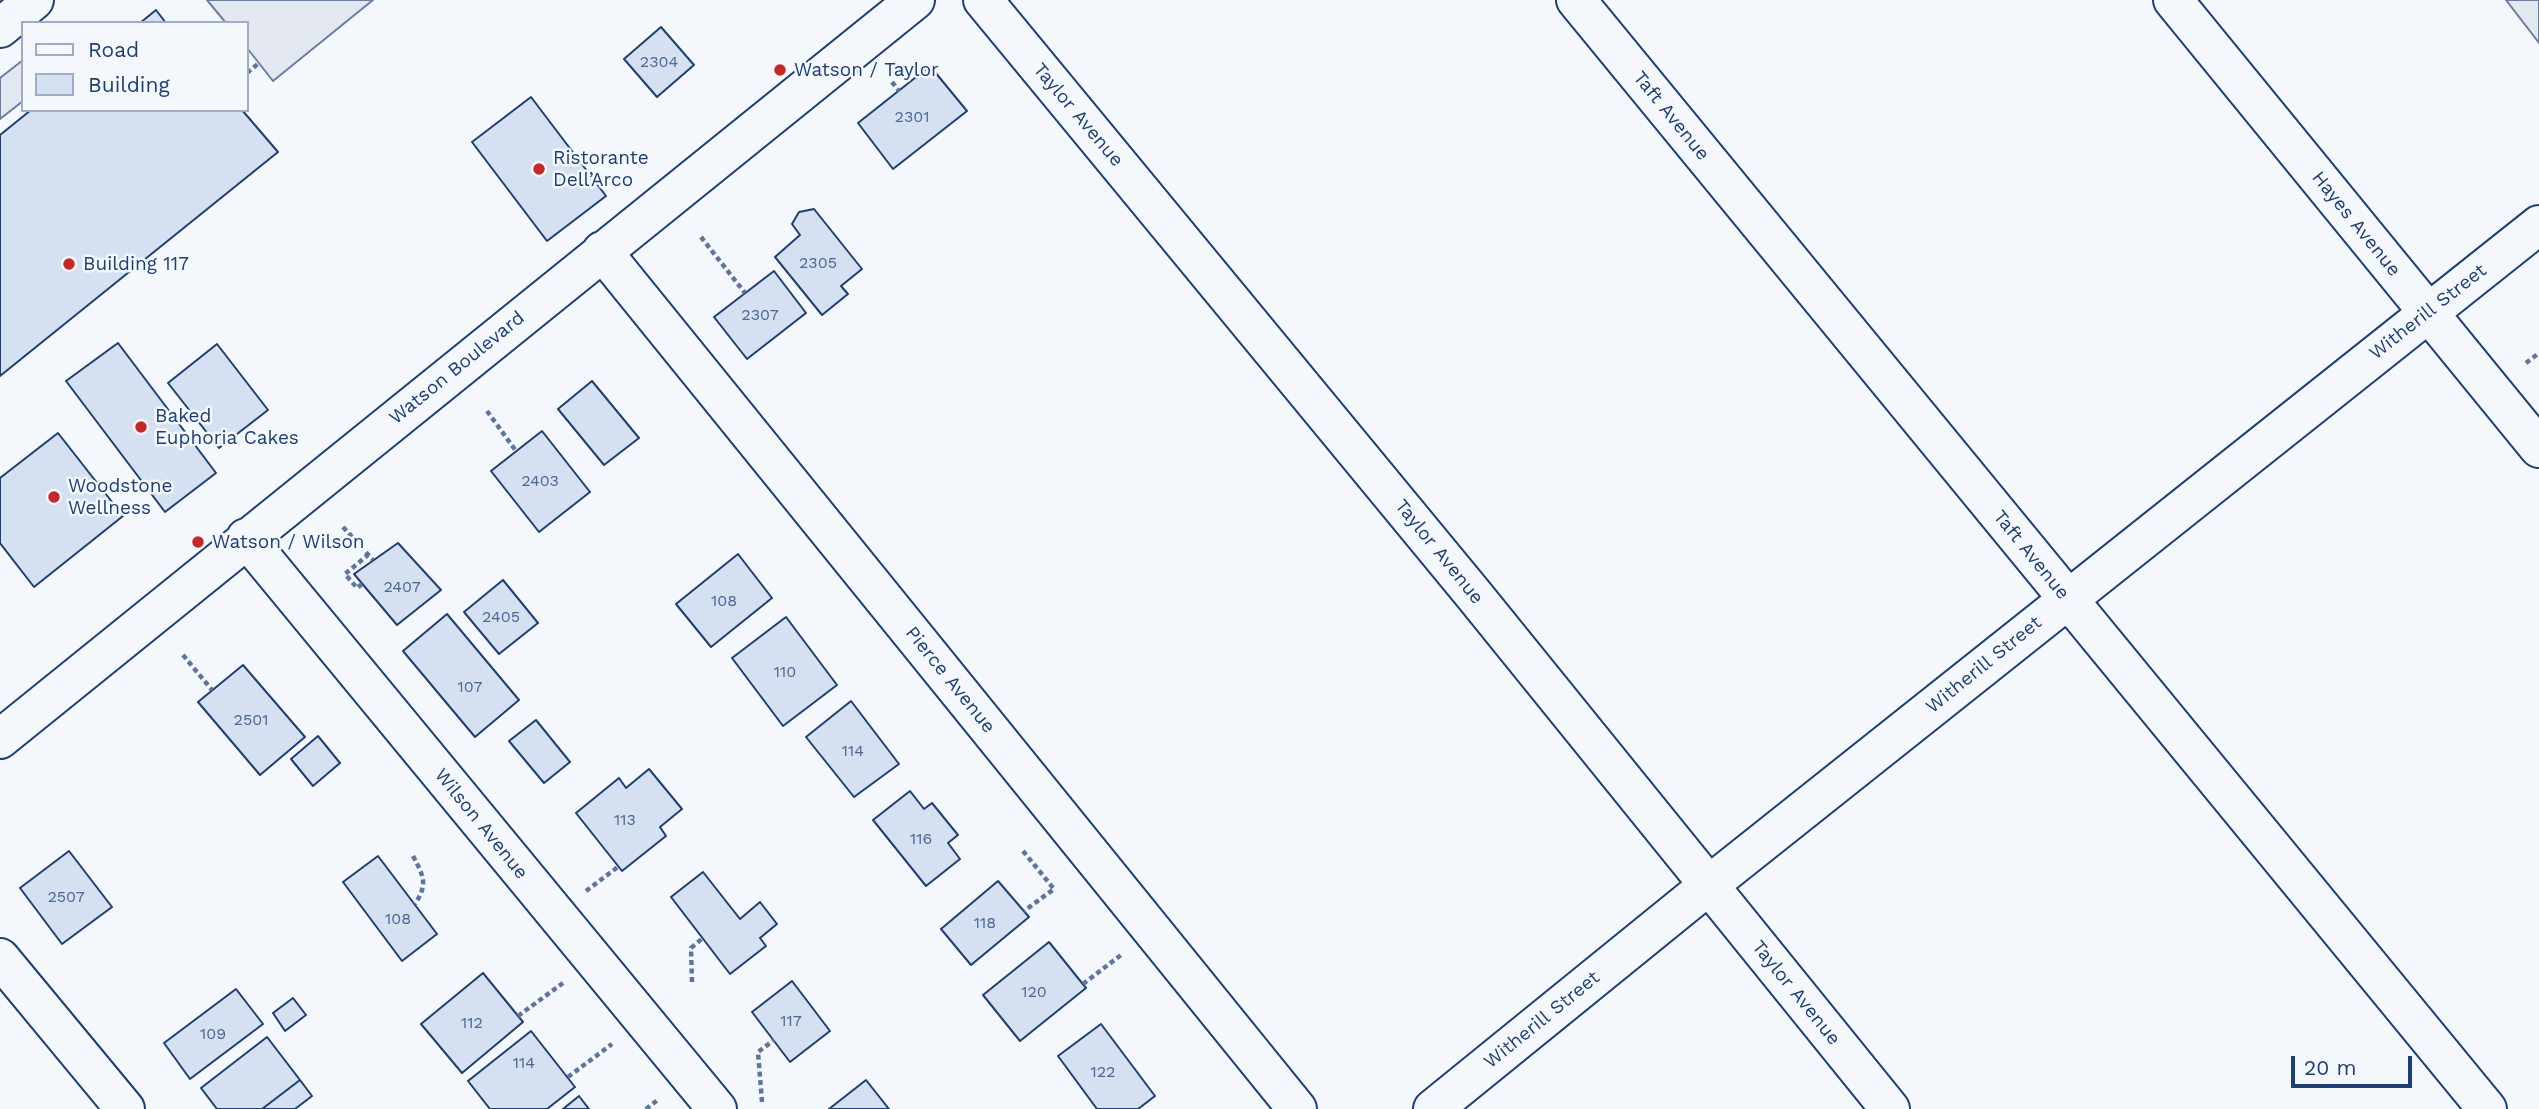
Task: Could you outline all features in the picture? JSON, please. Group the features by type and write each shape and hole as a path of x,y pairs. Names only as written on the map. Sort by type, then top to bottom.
{"street":[{"path":"0,28 34,0"},
{"name":"Watson Boulevard","path":"0,739 915,0"},
{"name":"Taylor Avenue","path":"983,0 1474,595 1890,1109"},
{"name":"Taft Avenue","path":"1576,0 2487,1109"},
{"name":"Hayes Avenue","path":"2174,0 2539,448"},
{"name":"Witherill Street","path":"1433,1109 2067,598 2539,225"},
{"name":"Pierce Avenue","path":"603,251 1297,1109"},
{"name":"Wilson Avenue","path":"246,538 716,1109"},
{"path":"0,958 125,1109"}],"path":[{"path":"248,72 258,63"},
{"path":"892,82 899,90"},
{"path":"701,237 745,293"},
{"path":"2526,363 2539,353"},
{"path":"486,411 516,451"},
{"path":"343,527 373,560"},
{"path":"362,584 357,588 345,575 368,555"},
{"path":"183,654 212,690"},
{"path":"1023,851 1054,889 1024,911"},
{"path":"413,856 422,874 424,890 415,904"},
{"path":"1083,984 1152,930"},
{"path":"692,982 691,948 703,939"},
{"path":"518,1016 594,960"},
{"path":"568,1077 643,1021"},
{"path":"762,1102 758,1052 774,1040"}],"shaded area":[{"path":"207,0 373,0 273,81 248,49 248,21 224,21"},
{"path":"2506,0 2539,0 2539,43"},
{"path":"21,62 21,103 0,119 0,78"}],"building":[{"path":"156,10 164,21 142,21"},
{"path":"661,27 694,65 657,97 624,59"},
{"path":"930,66 967,111 893,169 858,123"},
{"name":"Ristorante Dell’Arco","path":"531,97 606,196 547,241 472,142"},
{"name":"Building 117","path":"29,112 244,112 278,152 0,376 0,135"},
{"path":"814,209 862,269 841,286 848,294 822,315 775,257 800,235 792,224 799,212"},
{"path":"774,271 806,313 747,359 714,317"},
{"name":"Baked Euphoria Cakes","path":"118,343 216,473 165,512 66,381"},
{"path":"217,344 268,410 219,448 168,383"},
{"path":"592,381 639,438 604,465 558,409"},
{"path":"542,431 590,492 539,532 491,471"},
{"name":"Woodstone Wellness","path":"58,433 123,516 34,587 0,543 0,478"},
{"path":"398,543 441,590 397,625 354,574"},
{"path":"738,554 772,598 711,647 676,604"},
{"path":"503,580 538,623 499,654 464,612"},
{"path":"447,614 519,700 475,737 403,651"},
{"path":"786,617 837,685 783,726 732,658"},
{"path":"243,665 305,737 260,775 198,702"},
{"path":"851,701 899,764 854,797 806,737"},
{"path":"536,720 570,762 544,783 509,741"},
{"path":"318,736 340,763 313,786 291,759"},
{"path":"649,769 682,809 660,827 666,836 622,871 576,813 619,778 626,788"},
{"path":"910,791 924,809 932,803 958,835 948,843 960,859 926,886 873,820"},
{"path":"69,851 112,907 62,944 20,888"},
{"path":"378,856 437,934 402,961 343,882"},
{"path":"703,872 740,919 760,902 777,924 760,938 766,946 730,974 671,897"},
{"path":"998,881 1029,917 971,965 941,929"},
{"path":"1049,942 1086,988 1020,1041 983,995"},
{"path":"483,973 523,1022 462,1073 421,1024"},
{"path":"792,981 830,1031 790,1062 752,1012"},
{"path":"236,989 263,1024 190,1079 164,1043"},
{"path":"293,998 306,1015 285,1031 273,1013"},
{"path":"1101,1024 1155,1096 1138,1109 1097,1109 1058,1056"},
{"path":"531,1031 575,1087 547,1109 490,1109 468,1081"},
{"path":"267,1037 300,1080 262,1109 217,1109 201,1088"},
{"path":"300,1080 312,1096 295,1109 262,1109"},
{"path":"866,1080 889,1109 829,1109"},
{"path":"579,1096 589,1109 563,1109"}],"place":[{"name":"Watson / Taylor","path":"780,70"},
{"name":"Ristorante Dell’Arco","path":"539,169"},
{"name":"Building 117","path":"69,264"},
{"name":"Baked Euphoria Cakes","path":"141,427"},
{"name":"Woodstone Wellness","path":"54,497"},
{"name":"Watson / Wilson","path":"198,542"}]}
